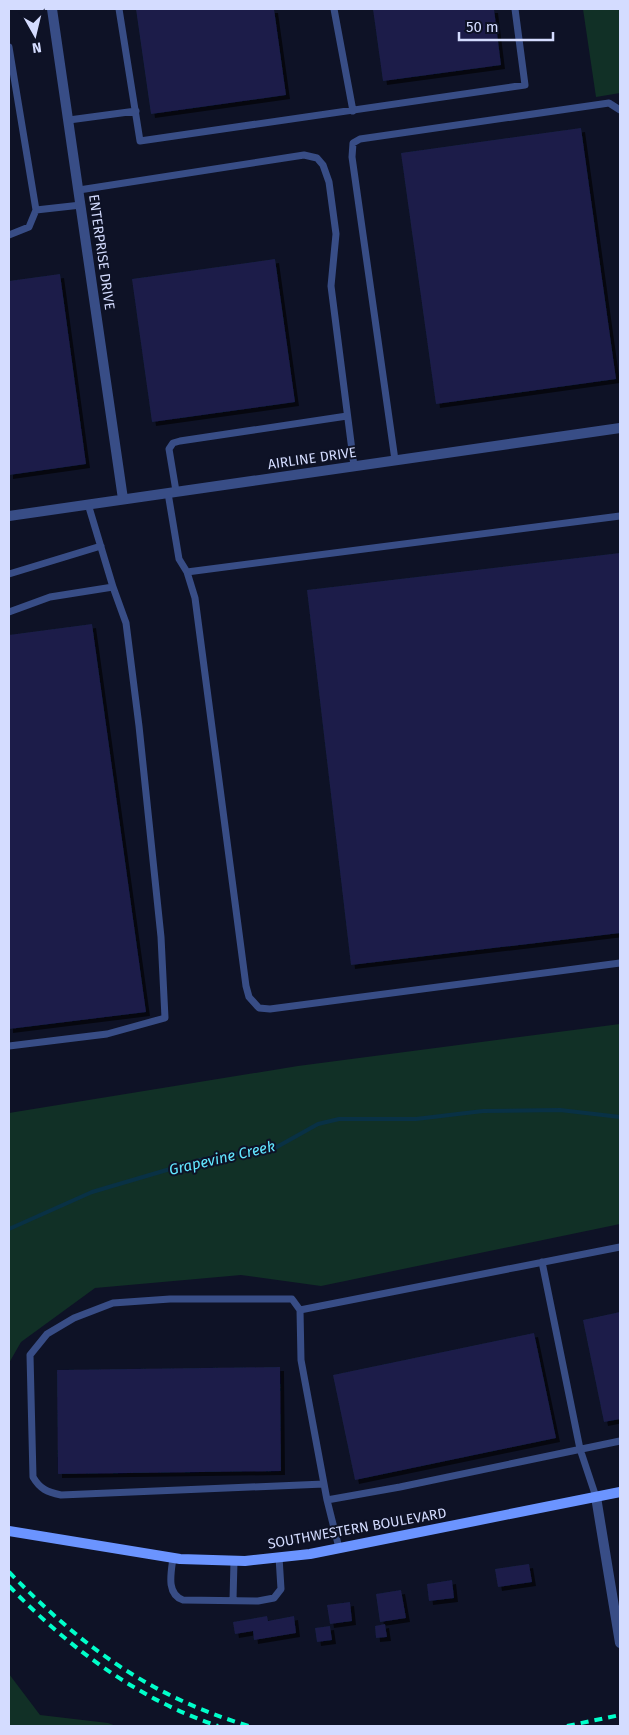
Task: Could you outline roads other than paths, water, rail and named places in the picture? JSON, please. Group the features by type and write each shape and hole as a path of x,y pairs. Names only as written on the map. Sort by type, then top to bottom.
{"street":[{"name":"ENTERPRISE DRIVE","path":"52,9 123,499"},
{"name":"AIRLINE DRIVE","path":"9,516 620,428"},
{"name":"SOUTHWESTERN BOULEVARD","path":"9,1531 173,1558 234,1560 279,1557 339,1548 620,1492"},
{"path":"596,1497 618,1616 620,1643"}],"lane":[{"path":"119,9 140,141 525,85 515,9"},
{"path":"334,9 353,111"},
{"path":"9,47 36,210 29,227 9,235"},
{"path":"395,460 352,157 353,143 360,139 609,103 620,110"},
{"path":"68,120 136,111"},
{"path":"79,190 304,155 317,158 323,164 329,182 336,234 331,286 354,466"},
{"path":"36,210 81,205"},
{"path":"348,416 180,440 173,443 169,449 178,559 188,572 195,598 249,998 259,1008 270,1009 620,963"},
{"path":"9,1046 107,1034 165,1018 161,937 139,726 126,623 88,504"},
{"path":"188,572 620,516"},
{"path":"9,574 101,546"},
{"path":"9,612 50,597 114,586"},
{"path":"300,1310 620,1247"},
{"path":"542,1262 580,1449 596,1497"},
{"path":"324,1484 61,1495 46,1491 38,1487 33,1477 30,1355 48,1334 74,1318 113,1303 170,1299 292,1299 300,1310 301,1360 327,1500 339,1548"},
{"path":"327,1500 400,1487 620,1441"},
{"path":"173,1558 171,1586 178,1598 183,1600 258,1601 274,1598 281,1589 279,1557"},
{"path":"233,1600 234,1560"}],"waterway":[{"name":"Grapevine Creek","path":"9,1229 92,1192 204,1159 275,1148 318,1124 339,1119 416,1119 483,1111 560,1110 620,1117"}],"railway":[{"path":"9,1572 36,1599 90,1645 148,1684 179,1700 249,1726"},
{"path":"9,1586 55,1630 105,1669 159,1701 188,1715 218,1726"},
{"path":"567,1726 620,1715"}]}
